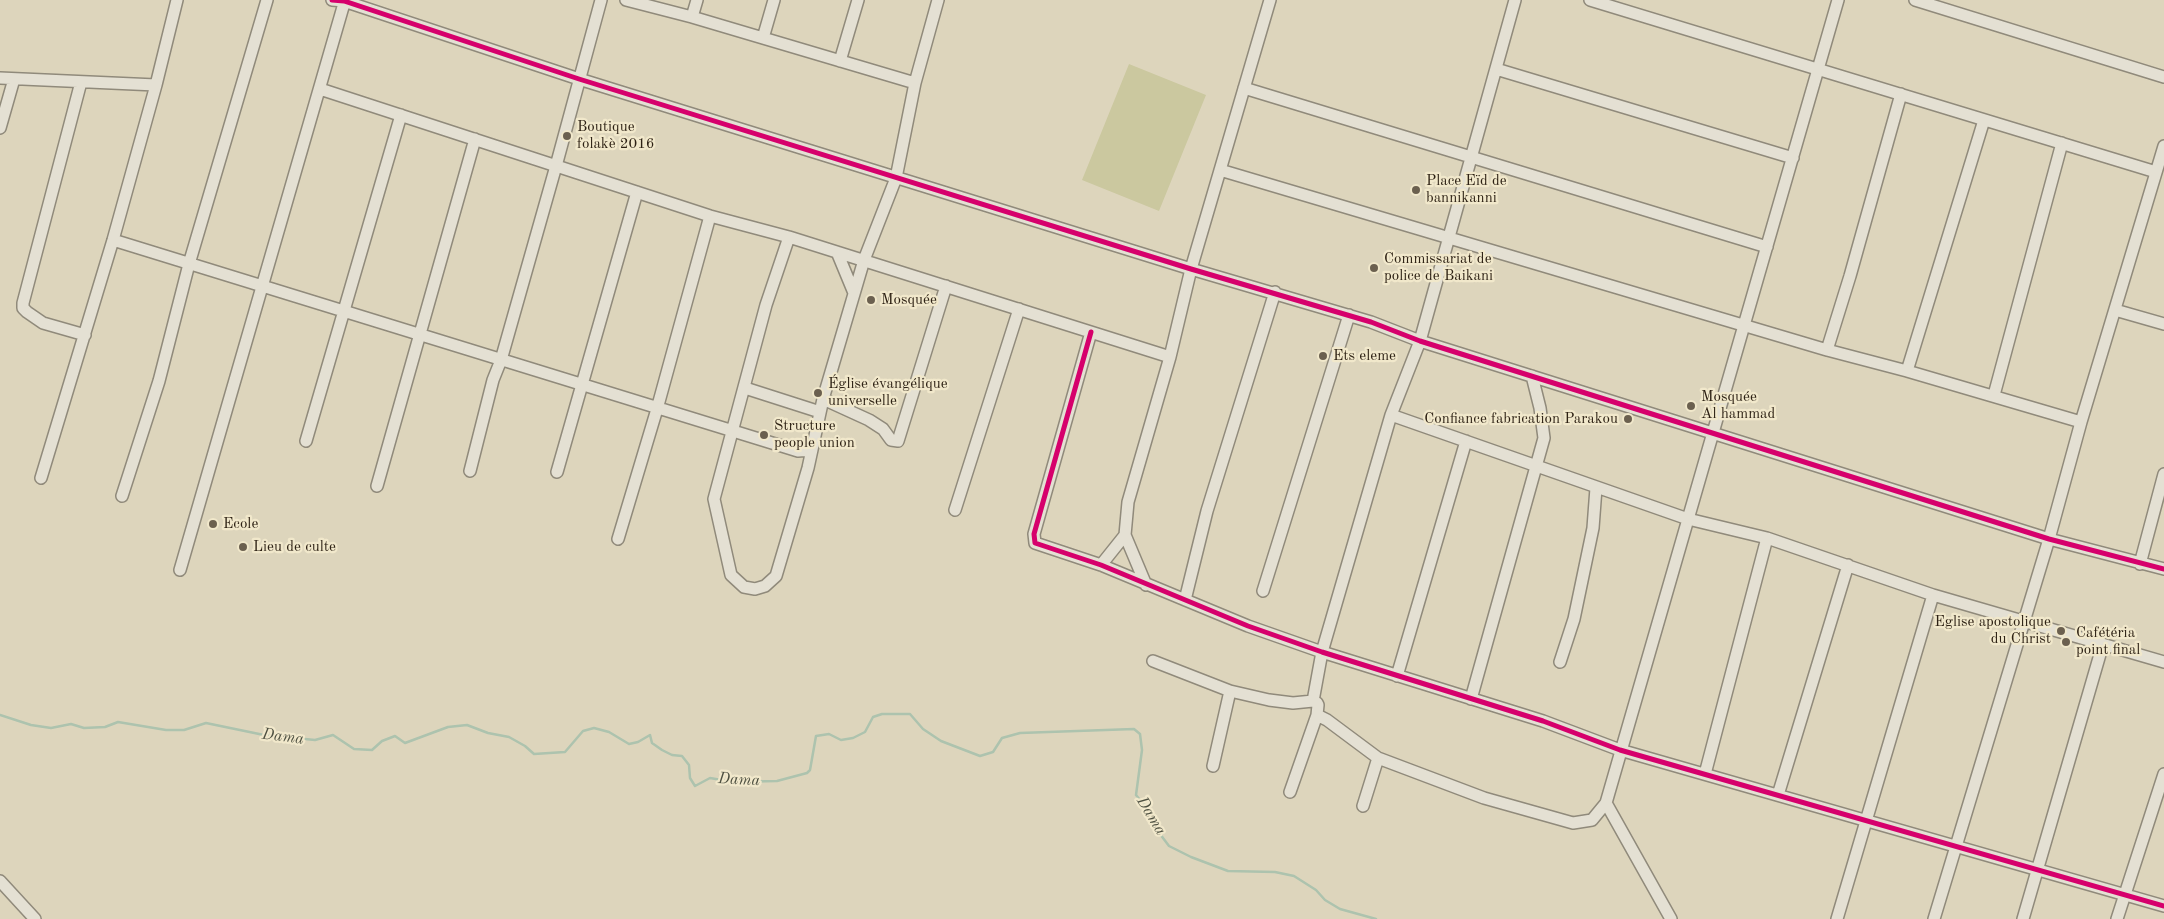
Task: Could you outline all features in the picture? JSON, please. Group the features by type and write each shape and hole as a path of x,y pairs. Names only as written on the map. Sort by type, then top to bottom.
{"street":[{"path":"41,478 113,240 178,0"},
{"path":"122,496 159,381 189,264 267,0"},
{"path":"332,0 344,1 579,79 896,178 1349,315 1420,342 2049,538 2164,569"},
{"path":"470,471 493,380 556,166 601,0"},
{"path":"626,0 692,17 915,83"},
{"path":"692,17 697,0"},
{"path":"763,38 774,0"},
{"path":"840,61 858,0"},
{"path":"788,236 766,305 714,499 714,508 730,575 744,587 755,589 765,586 776,576 812,450 823,399 854,293 864,260 896,178 915,83 938,0"},
{"path":"1146,585 1125,535 1128,502 1170,357 1220,170 1270,0"},
{"path":"1290,792 1316,715 1318,706 1314,701 1322,652 1391,415 1420,342 1515,0"},
{"path":"1590,0 2156,172"},
{"path":"1316,715 1327,720 1378,758 1484,798 1573,824 1592,820 1606,803 1794,158 1838,0"},
{"path":"1915,0 2164,77"},
{"path":"180,570 344,1"},
{"path":"1496,69 1794,158"},
{"path":"0,78 156,85"},
{"path":"0,128 14,79"},
{"path":"81,82 23,308 43,323 85,335"},
{"path":"1244,88 1767,246"},
{"path":"320,89 710,216 788,236 1170,357"},
{"path":"1827,350 1850,276 1901,94"},
{"path":"306,441 401,115"},
{"path":"1907,371 1984,120"},
{"path":"378,486 475,139"},
{"path":"1994,396 2062,143"},
{"path":"1934,919 2049,538 2164,146"},
{"path":"1220,170 1827,350 1907,371 2082,422"},
{"path":"557,472 637,192"},
{"path":"618,539 657,408 710,216"},
{"path":"113,240 798,451 812,450"},
{"path":"837,252 854,293"},
{"path":"823,399 869,420 883,429 891,440 898,441 946,286"},
{"path":"1185,600 1207,512 1275,292"},
{"path":"955,510 1019,309"},
{"path":"2115,310 2164,324"},
{"path":"1263,591 1349,315"},
{"path":"1091,332 1033,539 1035,543 1101,566 1248,626 1322,652 1543,721 1620,750 2164,906"},
{"path":"1471,699 1544,438 1540,408 1532,376"},
{"path":"745,388 820,412"},
{"path":"1391,415 1688,519 1767,538 1933,595 2164,662"},
{"path":"1397,676 1466,442"},
{"path":"2140,564 2164,474"},
{"path":"1560,662 1574,619 1593,528 1596,488"},
{"path":"1101,566 1125,535"},
{"path":"1705,774 1767,538"},
{"path":"1778,795 1848,565"},
{"path":"1837,919 1933,595"},
{"path":"2024,919 2103,644"},
{"path":"1153,661 1230,691 1269,700 1293,703 1314,701"},
{"path":"1213,766 1230,691"},
{"path":"1363,806 1378,758"},
{"path":"2117,919 2164,774"},
{"path":"1606,803 1671,919"},
{"path":"0,882 35,919"}],"shaded area":[{"path":"1129,64 1206,95 1159,211 1082,180"}],"waterway":[{"name":"Dama","path":"0,715 31,725 51,728 71,724 84,728 105,727 118,722 166,730 184,730 206,723 264,735 315,740 333,735 354,749 372,750 382,741 395,736 405,743 448,727 467,725 488,733 509,737 525,746 534,754 565,752 583,731 594,728 609,732 629,744 638,742 650,735 652,743 662,750 672,755 682,756 689,765 690,778 695,786 710,778 733,782 777,781 807,773 810,770 816,736 829,734 841,740 853,738 865,732 873,717 882,714 910,714 923,729 941,741 980,756 993,752 1002,738 1020,733 1134,729 1140,734 1142,750 1136,795 1149,811 1160,834 1169,846 1191,857 1228,871 1275,872 1294,876 1340,909 1376,919"}],"cycle path":[{"path":"332,0 344,1 579,79 1191,269 1371,322 1420,341 2049,539 2164,569"},
{"path":"1091,332 1034,534 1035,543 1101,565 1248,626 1322,652 1543,721 1620,750 2164,906"}],"place":[{"name":"Boutique folakè 2016","path":"567,136"},
{"name":"Place Eïd de bannikanni","path":"1416,190"},
{"name":"Commissariat de police de Baikani","path":"1374,268"},
{"name":"Mosquée","path":"871,300"},
{"name":"Ets eleme","path":"1323,356"},
{"name":"Église évangélique universelle","path":"818,393"},
{"name":"Mosquée Al hammad","path":"1691,406"},
{"name":"Confiance fabrication Parakou","path":"1628,419"},
{"name":"Structure people union","path":"764,435"},
{"name":"Ecole","path":"213,524"},
{"name":"Lieu de culte","path":"243,547"},
{"name":"Eglise apostolique du Christ","path":"2061,631"},
{"name":"Cafétéria point final","path":"2066,642"}]}
